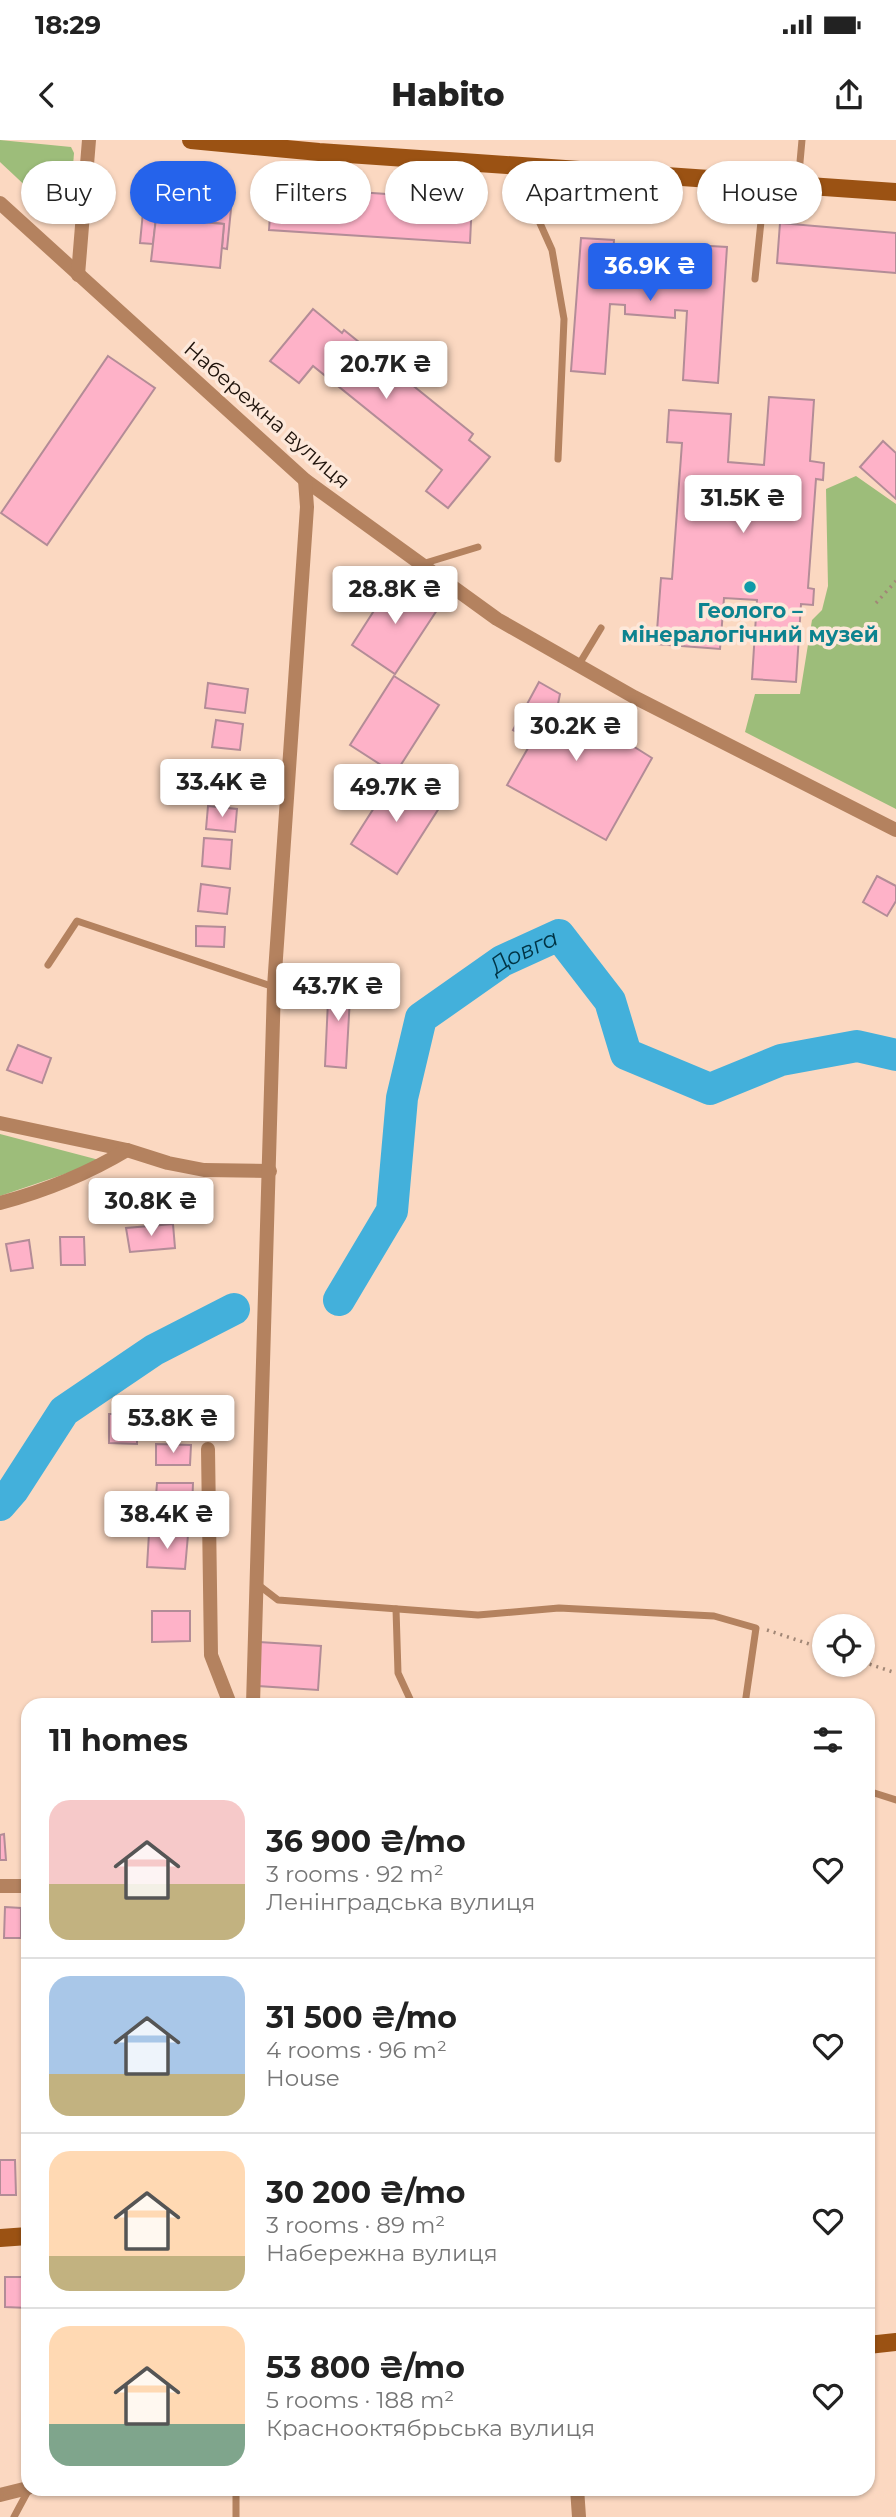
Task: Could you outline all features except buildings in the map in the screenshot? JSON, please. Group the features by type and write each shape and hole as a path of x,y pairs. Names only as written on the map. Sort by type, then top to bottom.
{"street":[{"path":"78,275 89,140"},
{"path":"191,140 319,146 502,164"},
{"path":"822,187 896,192"},
{"name":"Набережна вулиця","path":"0,204 305,480 497,620 578,667 896,831"},
{"path":"253,1698 274,987 306,519 305,480"},
{"path":"0,1123 127,1150 168,1163 204,1170 270,1171"},
{"path":"0,1203 59,1184 100,1166 127,1150"},
{"path":"208,1449 211,1655 228,1698"},
{"path":"0,1886 21,1885"},
{"path":"0,2238 21,2236"},
{"path":"875,2344 896,2342"},
{"path":"0,2495 21,2490"},
{"path":"578,2496 579,2517"}],"lane":[{"path":"800,161 802,140"},
{"path":"540,224 552,250 564,319 558,459"},
{"path":"755,279 761,224"},
{"path":"421,564 478,547"},
{"path":"578,667 601,628"},
{"path":"48,965 77,921 274,987"},
{"path":"255,1583 278,1600 478,1615 559,1608 714,1616 756,1628 746,1698"},
{"path":"396,1609 398,1673 408,1698"},
{"path":"875,1793 896,1800"},
{"path":"14,2517 25,2496"},
{"path":"236,2496 236,2517"}],"path":[{"path":"876,603 896,581"},
{"path":"756,1628 812,1645"},
{"path":"875,1666 896,1674"}],"green space":[{"path":"0,140 71,147 74,153 73,161 21,161 21,182 0,162"},
{"path":"856,476 896,504 896,809 745,732 755,694 800,694 812,620 822,610 828,586 826,489"},
{"path":"0,1134 103,1161 0,1196"}],"waterway":[{"name":"Довга","path":"339,1300 392,1211 402,1098 421,1018 502,961 559,935 610,1001 626,1054 710,1089 781,1060 857,1046 896,1055"},
{"name":"Довга","path":"0,1505 13,1490 64,1411 154,1350 234,1309"}],"place":[{"name":"Геолого – мінералогічний музей","path":"750,587"}]}
